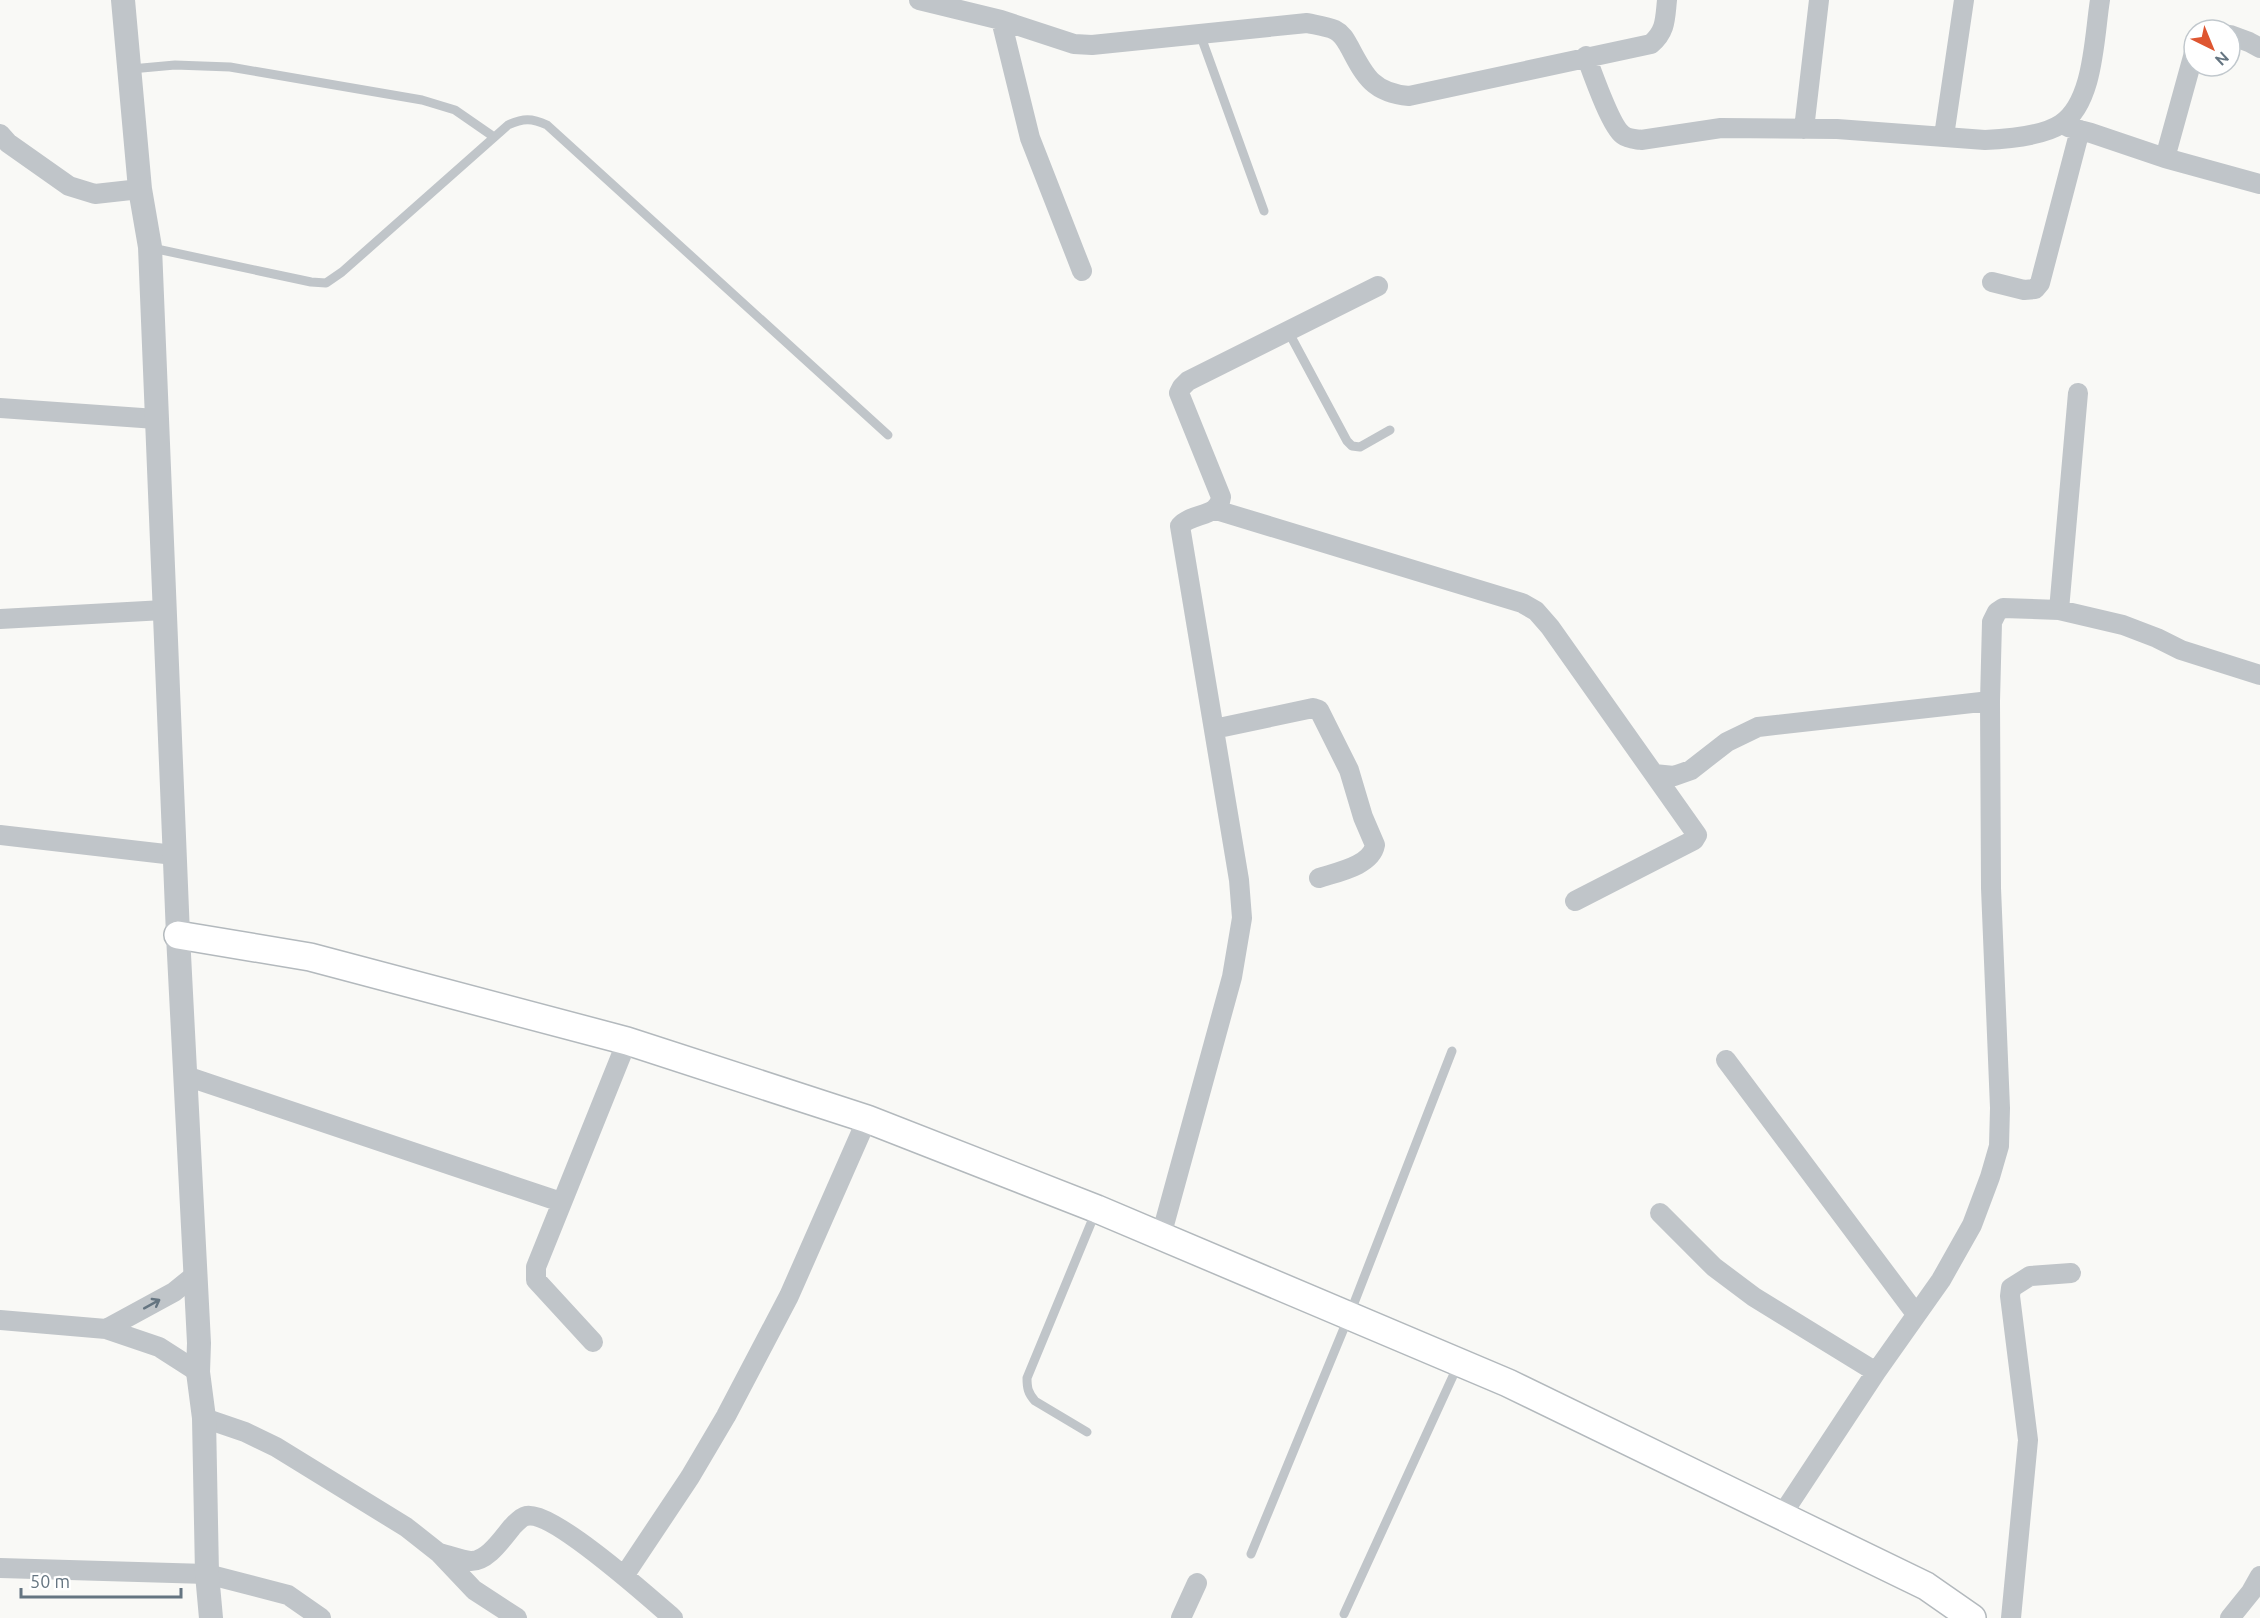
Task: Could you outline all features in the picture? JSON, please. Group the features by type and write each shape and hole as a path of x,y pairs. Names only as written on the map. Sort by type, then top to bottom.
{"main road":[{"path":"178,935 309,957 627,1041 867,1119 1097,1209 1508,1383 1926,1586 1972,1618"}],"street":[{"path":"123,0 140,189 150,247 174,855 199,1343 198,1372 204,1418 207,1574 211,1618"},
{"path":"919,0 1001,20 1074,44 1307,23 1335,30 1344,38 1362,73 1372,83 1394,95 1409,96 1586,56 1651,44 1661,35 1665,27 1667,0"},
{"path":"1804,129 1819,0"},
{"path":"1944,136 1964,0"},
{"path":"1586,56 1600,94 1620,134 1629,138 1641,140 1721,128 1891,132 1985,140 2008,139 2059,125 2072,115 2080,104 2086,87 2100,0"},
{"path":"1001,20 1030,138 1082,271"},
{"path":"2242,39 2260,48"},
{"path":"2165,158 2187,78"},
{"path":"2059,125 2165,158 2260,184"},
{"path":"1992,282 2024,290 2035,289 2040,283 2080,130"},
{"path":"0,134 8,143 69,186 95,194 140,189"},
{"path":"1216,510 1221,497 1179,393 1182,387 1188,381 1378,286"},
{"path":"2060,610 2078,393"},
{"path":"0,408 156,419"},
{"path":"1161,1236 1232,977 1242,918 1239,880 1180,526 1190,518 1216,510 1522,603 1536,611 1550,627 1697,835 1694,840 1575,902"},
{"path":"1781,1516 1876,1372 1941,1280 1972,1225 1999,1146 2000,1108 1991,888 1990,701 1992,622 1996,612 2002,608 2060,610 2123,625 2181,650 2260,675"},
{"path":"0,619 164,610"},
{"path":"1654,774 1674,776 1691,770 1727,742 1758,727 1990,701"},
{"path":"1214,729 1306,709 1319,710 1349,770 1363,817 1376,845 1371,856 1362,862 1319,878"},
{"path":"0,835 174,855"},
{"path":"593,1342 536,1280 536,1267 627,1041"},
{"path":"1726,1060 1916,1314"},
{"path":"186,1076 561,1202"},
{"path":"624,1576 690,1477 742,1386 789,1296 867,1119"},
{"path":"1660,1213 1714,1267 1754,1297 1876,1372"},
{"path":"2011,1618 2028,1440 2010,1296 2011,1288 2030,1276 2071,1274"},
{"path":"106,1329 174,1292 195,1275"},
{"path":"0,1320 106,1329 159,1347 198,1372"},
{"path":"204,1418 245,1432 276,1448 406,1527 439,1553 474,1590 517,1618"},
{"path":"439,1553 470,1561 479,1560 494,1548 517,1522 526,1516 534,1516 554,1523 624,1576 673,1618"},
{"path":"0,1568 207,1574 288,1595 321,1618"},
{"path":"2230,1618 2260,1576"},
{"path":"1181,1618 1197,1583"}],"lane":[{"path":"1200,34 1264,211"},
{"path":"129,69 174,65 230,67 422,100 455,110 494,137"},
{"path":"150,247 311,282 326,283 342,272 508,125 520,119 536,120 547,125 888,435"},
{"path":"1288,331 1347,441 1352,446 1360,447 1390,430"},
{"path":"1251,1554 1349,1316 1452,1051"},
{"path":"1087,1431 1035,1401 1029,1395 1027,1378 1097,1209"},
{"path":"1344,1614 1459,1362"}]}
